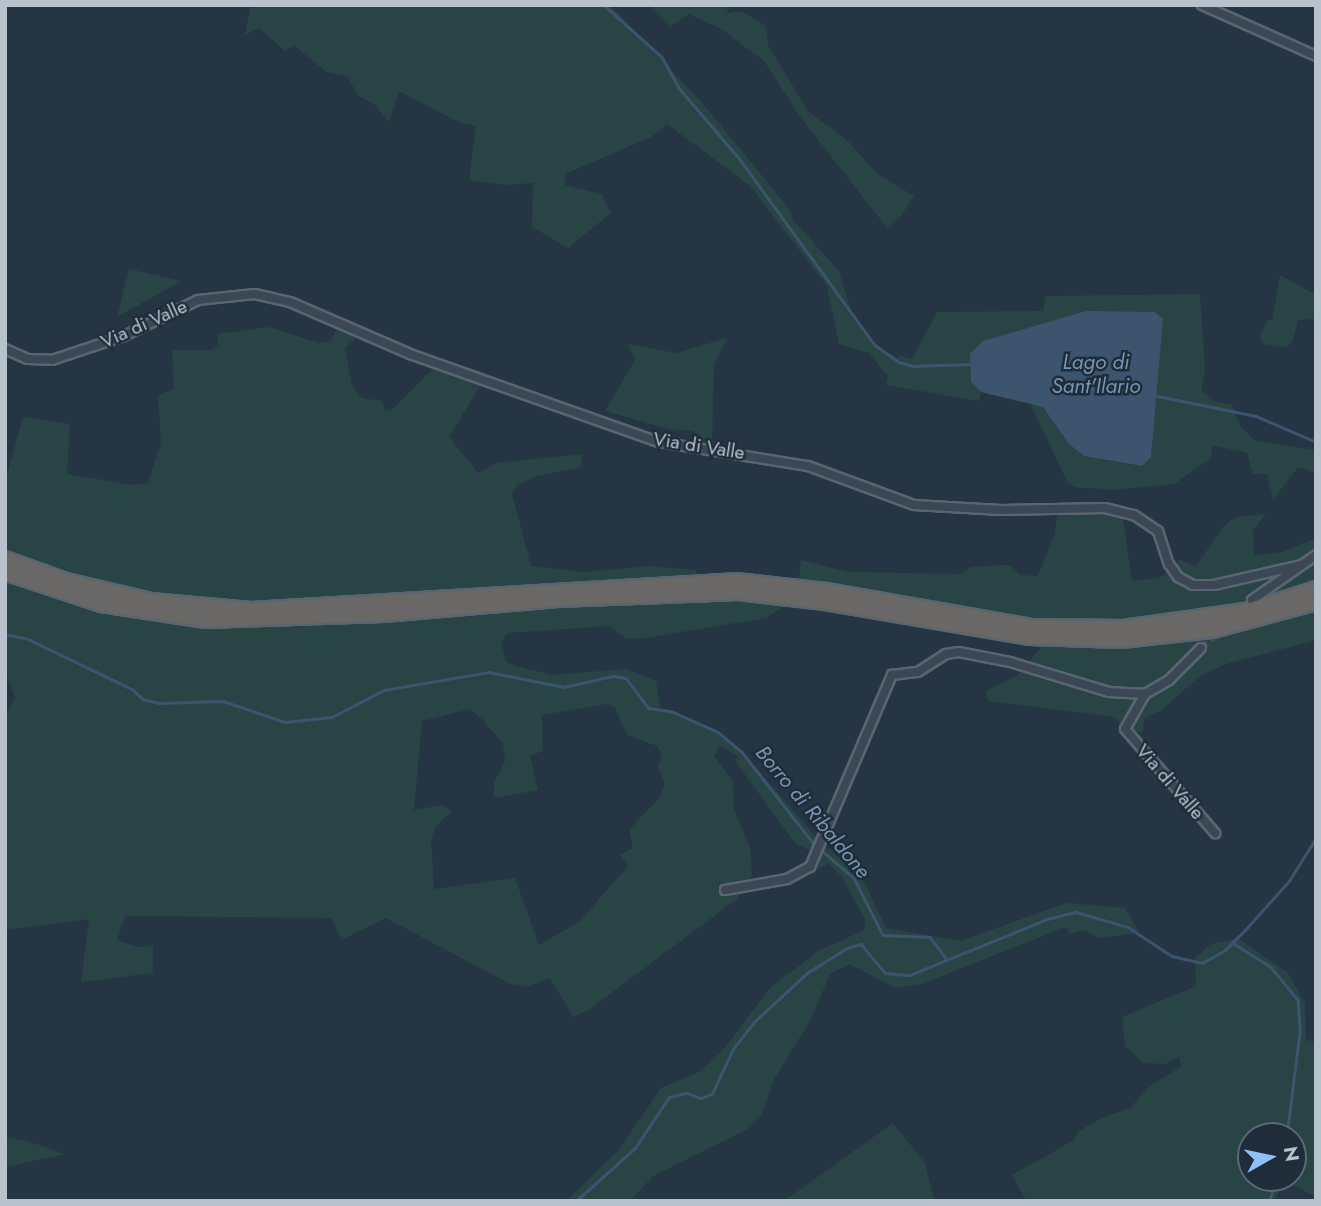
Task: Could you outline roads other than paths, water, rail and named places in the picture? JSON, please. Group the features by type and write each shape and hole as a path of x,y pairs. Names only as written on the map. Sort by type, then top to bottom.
{"highway":[{"path":"5,559 66,581 138,599 251,610 736,581 826,591 1033,627 1123,628 1240,613 1316,589"},
{"path":"5,572 101,604 206,620 738,592 825,602 1030,637 1122,640 1213,630 1316,602"}],"street":[{"path":"1202,5 1316,56"},
{"name":"Via di Valle","path":"5,349 27,359 52,360 124,336 198,300 255,294 290,302 410,354 659,442 808,466 914,505 1001,510 1105,508 1134,515 1158,531 1169,564 1178,577 1193,585 1214,585 1301,565"},
{"path":"1252,600 1316,555"},
{"name":"Via di Valle","path":"1201,648 1169,680 1145,694 1125,729 1215,833"},
{"path":"724,890 787,879 810,867 821,849 892,675 918,672 946,654 959,652 1010,662 1109,692 1145,694"}],"water":[{"name":"Lago di Sant'Ilario","path":"1086,311 1155,312 1163,319 1151,457 1142,466 1084,456 1069,444 1043,407 981,392 971,382 970,354 983,341"}],"waterway":[{"path":"604,5 662,57 680,89 739,158 875,345 899,362 913,366 970,364"},
{"path":"1153,395 1256,416 1316,442"},
{"name":"Borro di Ribaldone","path":"5,634 28,639 132,689 143,699 159,703 223,701 285,722 332,717 384,690 489,672 564,687 613,676 626,678 649,708 673,712 718,732 742,752 813,843 854,878 883,935 930,937 946,958"},
{"path":"576,1201 635,1148 669,1097 687,1093 701,1098 712,1094 733,1049 753,1023 807,973 847,948 861,944 885,973 910,975 1047,919 1076,912 1128,927 1172,956 1202,963 1225,950 1245,930 1289,881 1316,838"},
{"path":"1233,943 1271,967 1298,1000 1300,1032 1289,1122"},
{"path":"1269,1201 1272,1192"}],"tunnel":[{"path":"1201,648 1219,631"}]}
